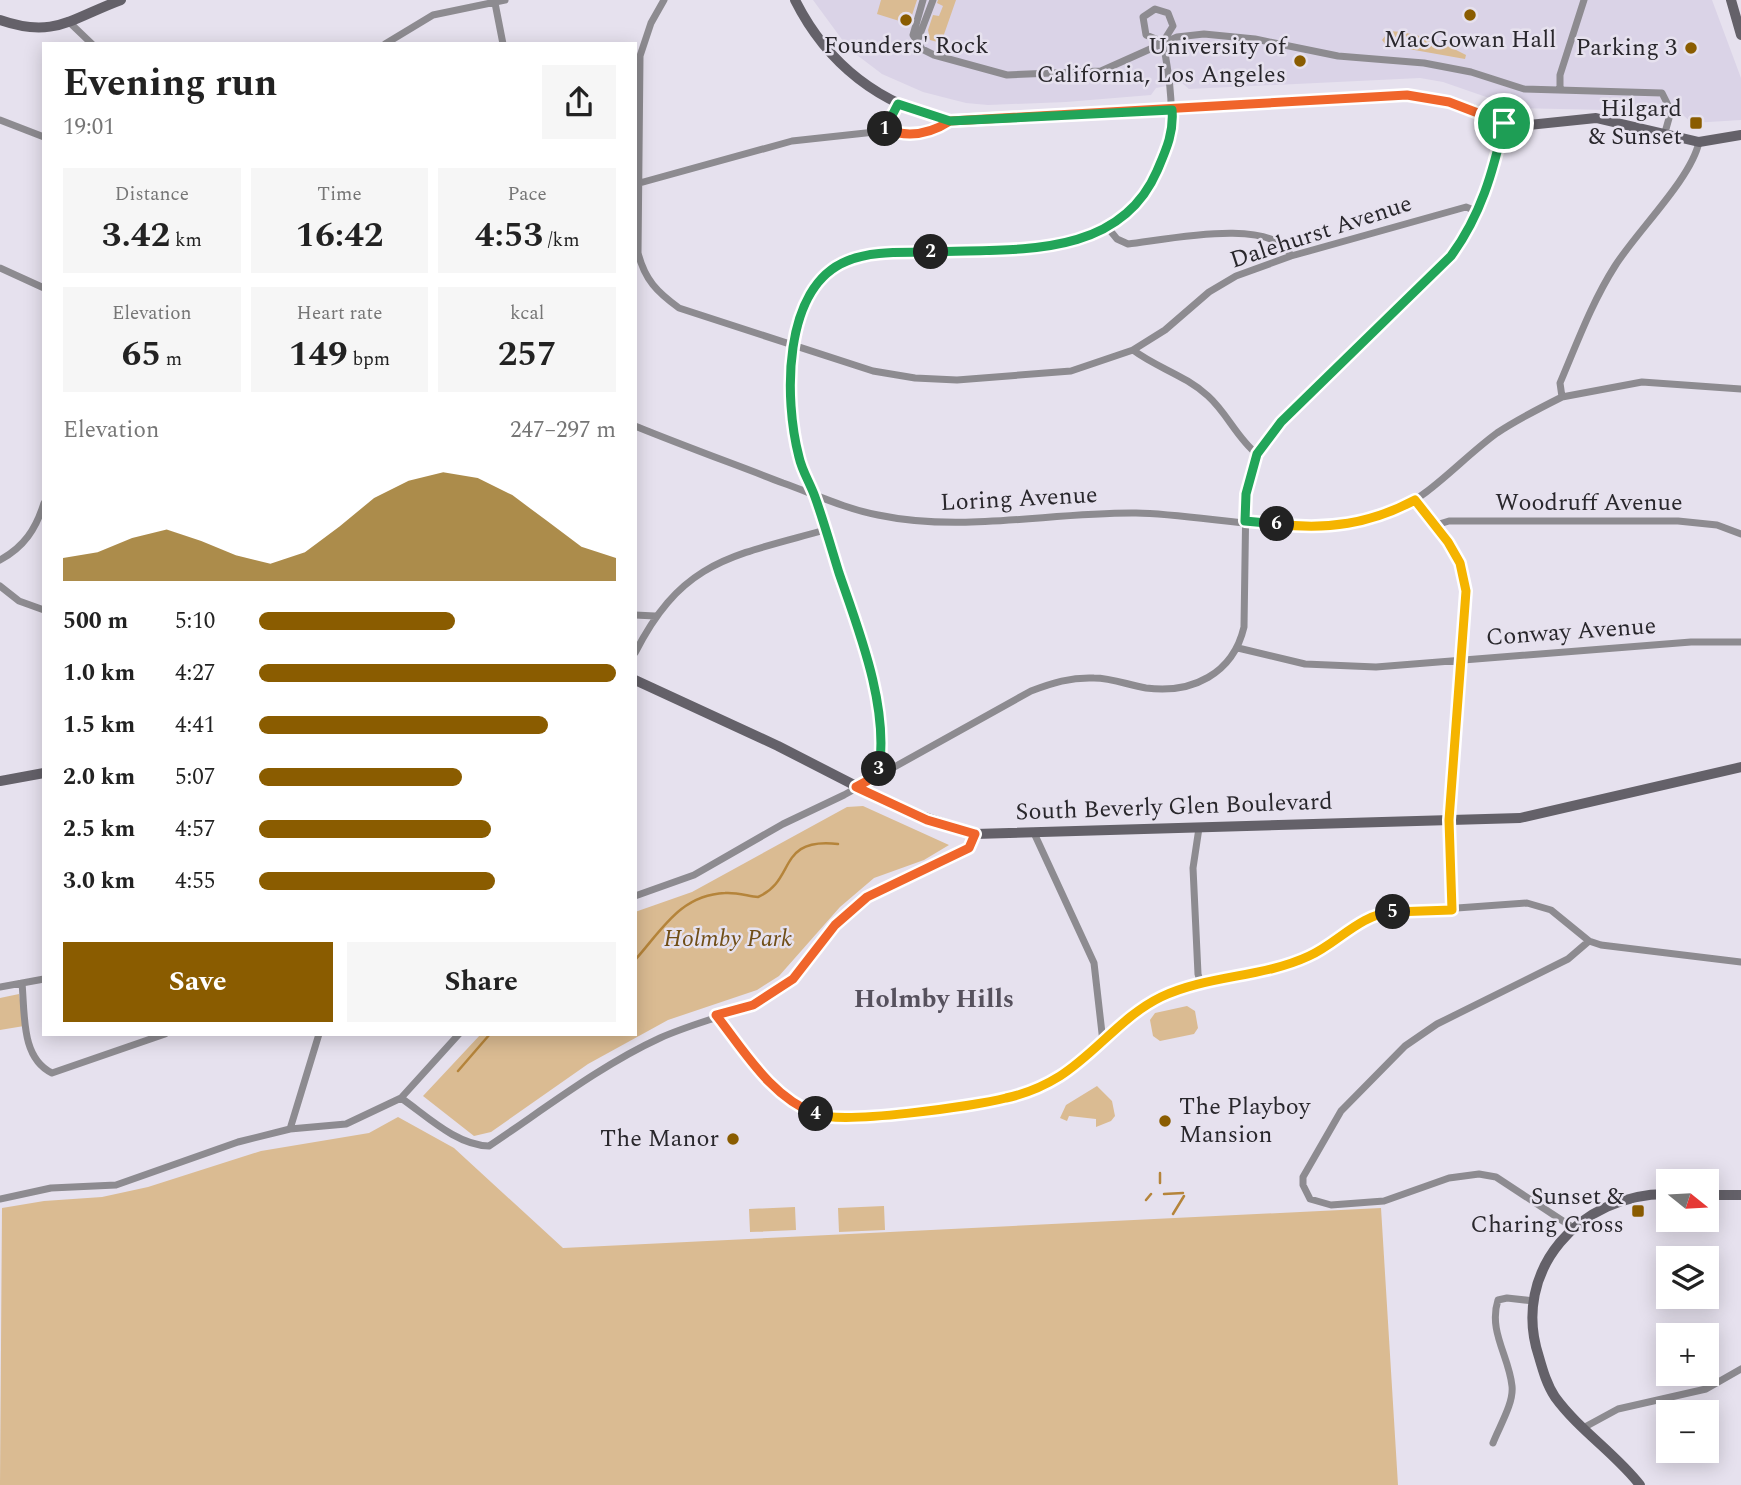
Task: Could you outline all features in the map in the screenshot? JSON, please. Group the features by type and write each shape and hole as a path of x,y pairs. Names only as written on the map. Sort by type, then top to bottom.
{"main road":[{"path":"0,20 34,30 68,21 121,0"},
{"path":"795,0 811,30 834,59 861,82 898,104 950,121 1407,95 1449,102 1504,123 1538,126 1596,118 1625,122 1664,135 1699,142 1741,135"},
{"path":"1731,0 1741,36"},
{"name":"South Beverly Glen Boulevard","path":"637,681 778,746 927,820 975,834 1520,818 1741,767"},
{"path":"0,780 42,773"},
{"path":"1640,1485 1555,1396 1545,1376 1533,1328 1534,1301 1544,1265 1572,1227 1610,1204 1633,1197 1656,1195"},
{"path":"1719,1195 1741,1195"}],"street":[{"path":"389,42 433,15 505,0"},
{"name":"Dalehurst Avenue","path":"664,0 651,23 640,55 638,253 644,275 657,292 679,308 873,371 915,378 957,380 1071,371 1133,350 1165,330 1209,292 1237,276 1291,256 1466,207 1479,212"},
{"path":"923,0 913,28 917,42 929,53 957,64 1007,75 1101,71 1163,43 1195,34 1241,37 1338,56 1458,69 1524,89 1662,93 1671,111 1664,135"},
{"path":"917,42 933,0"},
{"path":"1560,89 1560,75 1584,0"},
{"path":"495,3 503,42"},
{"path":"878,775 880,744 873,684 814,495 799,459 790,411 794,346 804,302 814,285 829,270 868,255 1059,246 1108,228 1143,195 1155,176 1172,135 1172,110 1163,43 1173,26 1168,13 1155,9 1143,18 1143,27 1146,35 1163,43"},
{"path":"68,21 90,42"},
{"path":"404,32 405,42"},
{"path":"883,128 891,120 898,104"},
{"path":"0,120 42,136"},
{"path":"637,184 792,141 883,128 895,133 932,133 950,121"},
{"path":"637,895 694,876 783,824 1031,691 1056,682 1096,678 1144,688 1186,688 1206,680 1222,667 1238,648 1246,608 1246,494 1257,454 1281,422 1451,256 1479,212 1504,123"},
{"path":"1699,142 1689,166 1632,239 1598,296 1560,383 1562,397 1642,382 1741,388"},
{"path":"1108,228 1117,239 1128,244 1230,234 1261,234 1281,241 1291,256"},
{"path":"0,268 42,287"},
{"path":"1133,350 1192,382 1228,417 1247,447 1257,454"},
{"name":"Loring Avenue","path":"637,427 814,495 874,515 942,523 1135,513 1310,528 1353,524 1386,515 1415,500 1445,480 1496,434 1562,397"},
{"path":"1415,500 1448,542 1463,575 1466,610 1449,820 1452,910"},
{"path":"0,560 17,550 28,537 42,507"},
{"name":"Woodruff Avenue","path":"1436,525 1449,521 1678,521 1717,525 1741,534"},
{"path":"637,649 655,616 671,596 705,568 729,558 825,530"},
{"path":"0,586 19,601 42,609"},
{"path":"637,615 655,616"},
{"name":"Conway Avenue","path":"1238,648 1329,666 1376,667 1691,642 1741,642"},
{"path":"1199,828 1193,886 1198,974 1201,984"},
{"path":"1034,833 1094,963 1103,1042"},
{"path":"401,1098 460,1139 476,1146 489,1146 658,1039 716,1015 753,1005 776,992 793,979 835,925 867,897 957,856 969,848 975,834"},
{"path":"716,1015 780,1093 808,1111 837,1119 1008,1098 1051,1081 1103,1042 1142,1008 1169,994 1309,957 1372,917 1388,913 1452,910 1512,903 1538,905 1564,917 1589,941 1601,945 1741,962"},
{"path":"1572,1227 1496,1177 1479,1174 1449,1178 1384,1201 1331,1205 1310,1199 1303,1185 1303,1177 1347,1103 1405,1046 1437,1024 1568,959 1589,941"},
{"path":"0,987 42,979"},
{"path":"22,983 29,1051 39,1067 52,1073 159,1036"},
{"path":"290,1129 318,1036"},
{"path":"0,1199 51,1188 116,1185 238,1142 290,1129 346,1124 401,1098 457,1036"},
{"path":"1493,1443 1513,1388 1496,1333 1495,1311 1499,1300 1507,1298 1534,1301"},
{"path":"1583,1428 1618,1409 1706,1389 1741,1369"}],"shaded area":[{"name":"University of California, Los Angeles","path":"813,0 1712,0 1741,78 1741,120 1692,123 1684,116 1660,111 1518,108 1443,82 1420,78 1189,89 1182,83 1156,88 1151,95 1066,102 988,105 966,103 923,92 882,74 849,49"}],"green space":[{"path":"881,0 917,0 909,24 877,14"},
{"path":"938,0 956,0 941,43 930,40 928,30 933,15 939,16 943,6 937,3"},
{"path":"1389,31 1409,33 1438,42 1466,55 1465,59 1386,45 1382,40"},
{"name":"Holmby Park","path":"863,806 949,845 924,860 874,878 840,907 779,976 757,990 668,1020 588,1064 491,1132 474,1136 423,1096 479,1036 637,1036 637,911 692,892 847,807"},
{"path":"19,994 24,1026 0,1030 0,998"},
{"path":"1187,1006 1195,1011 1198,1028 1194,1034 1160,1041 1153,1036 1150,1020 1155,1013"},
{"path":"1097,1086 1112,1101 1115,1116 1111,1121 1096,1127 1096,1119 1069,1116 1067,1121 1060,1118 1066,1105"},
{"path":"398,1117 454,1148 563,1248 1381,1208 1398,1485 0,1485 2,1208 44,1201 102,1197 148,1187 261,1151 369,1133"},
{"path":"884,1206 885,1230 839,1232 838,1208"},
{"path":"795,1207 796,1230 750,1232 749,1209"}],"waterway":[{"path":"637,958 673,916 696,900 725,893 758,897 770,890 796,853 805,847 838,844"},
{"path":"458,1071 488,1036"},
{"path":"1160,1173 1160,1183"},
{"path":"1164,1194 1183,1193"},
{"path":"1146,1200 1151,1194"},
{"path":"1173,1214 1184,1196"}],"place":[{"name":"MacGowan Hall","path":"1470,15"},
{"name":"Founders' Rock","path":"906,20"},
{"name":"Parking 3","path":"1691,48"},
{"name":"University of California, Los Angeles","path":"1300,61"},
{"name":"Hilgard & Sunset","path":"1696,123"},
{"name":"The Playboy Mansion","path":"1165,1121"},
{"name":"The Manor","path":"733,1139"},
{"name":"Sunset & Charing Cross","path":"1638,1211"}],"district":[{"name":"Holmby Hills","path":"934,999"}],"route":[{"path":"1504,123 1449,102 1407,95 992,121 950,121 932,133 895,133 883,128 891,120 898,104 950,121 971,121 992,121 1172,110 1172,135 1155,176 1143,195 1108,228 1082,240 1059,246 868,255 829,270 814,285 804,302 794,346 790,411 799,459 814,495 863,645 873,684 879,725 881,759 878,775 856,787 927,820 975,834 969,848 957,856 908,876 867,897 835,925 793,979 776,992 753,1005 716,1015 768,1082 793,1103 821,1116 852,1119 1008,1098 1061,1075 1094,1051 1142,1008 1178,990 1309,957 1372,917 1388,913 1452,910 1449,820 1466,610 1466,591 1460,563 1436,525 1415,500 1386,515 1353,524 1310,528 1245,521 1246,494 1257,454 1281,422 1451,256 1468,233 1485,199 1504,123"}]}
